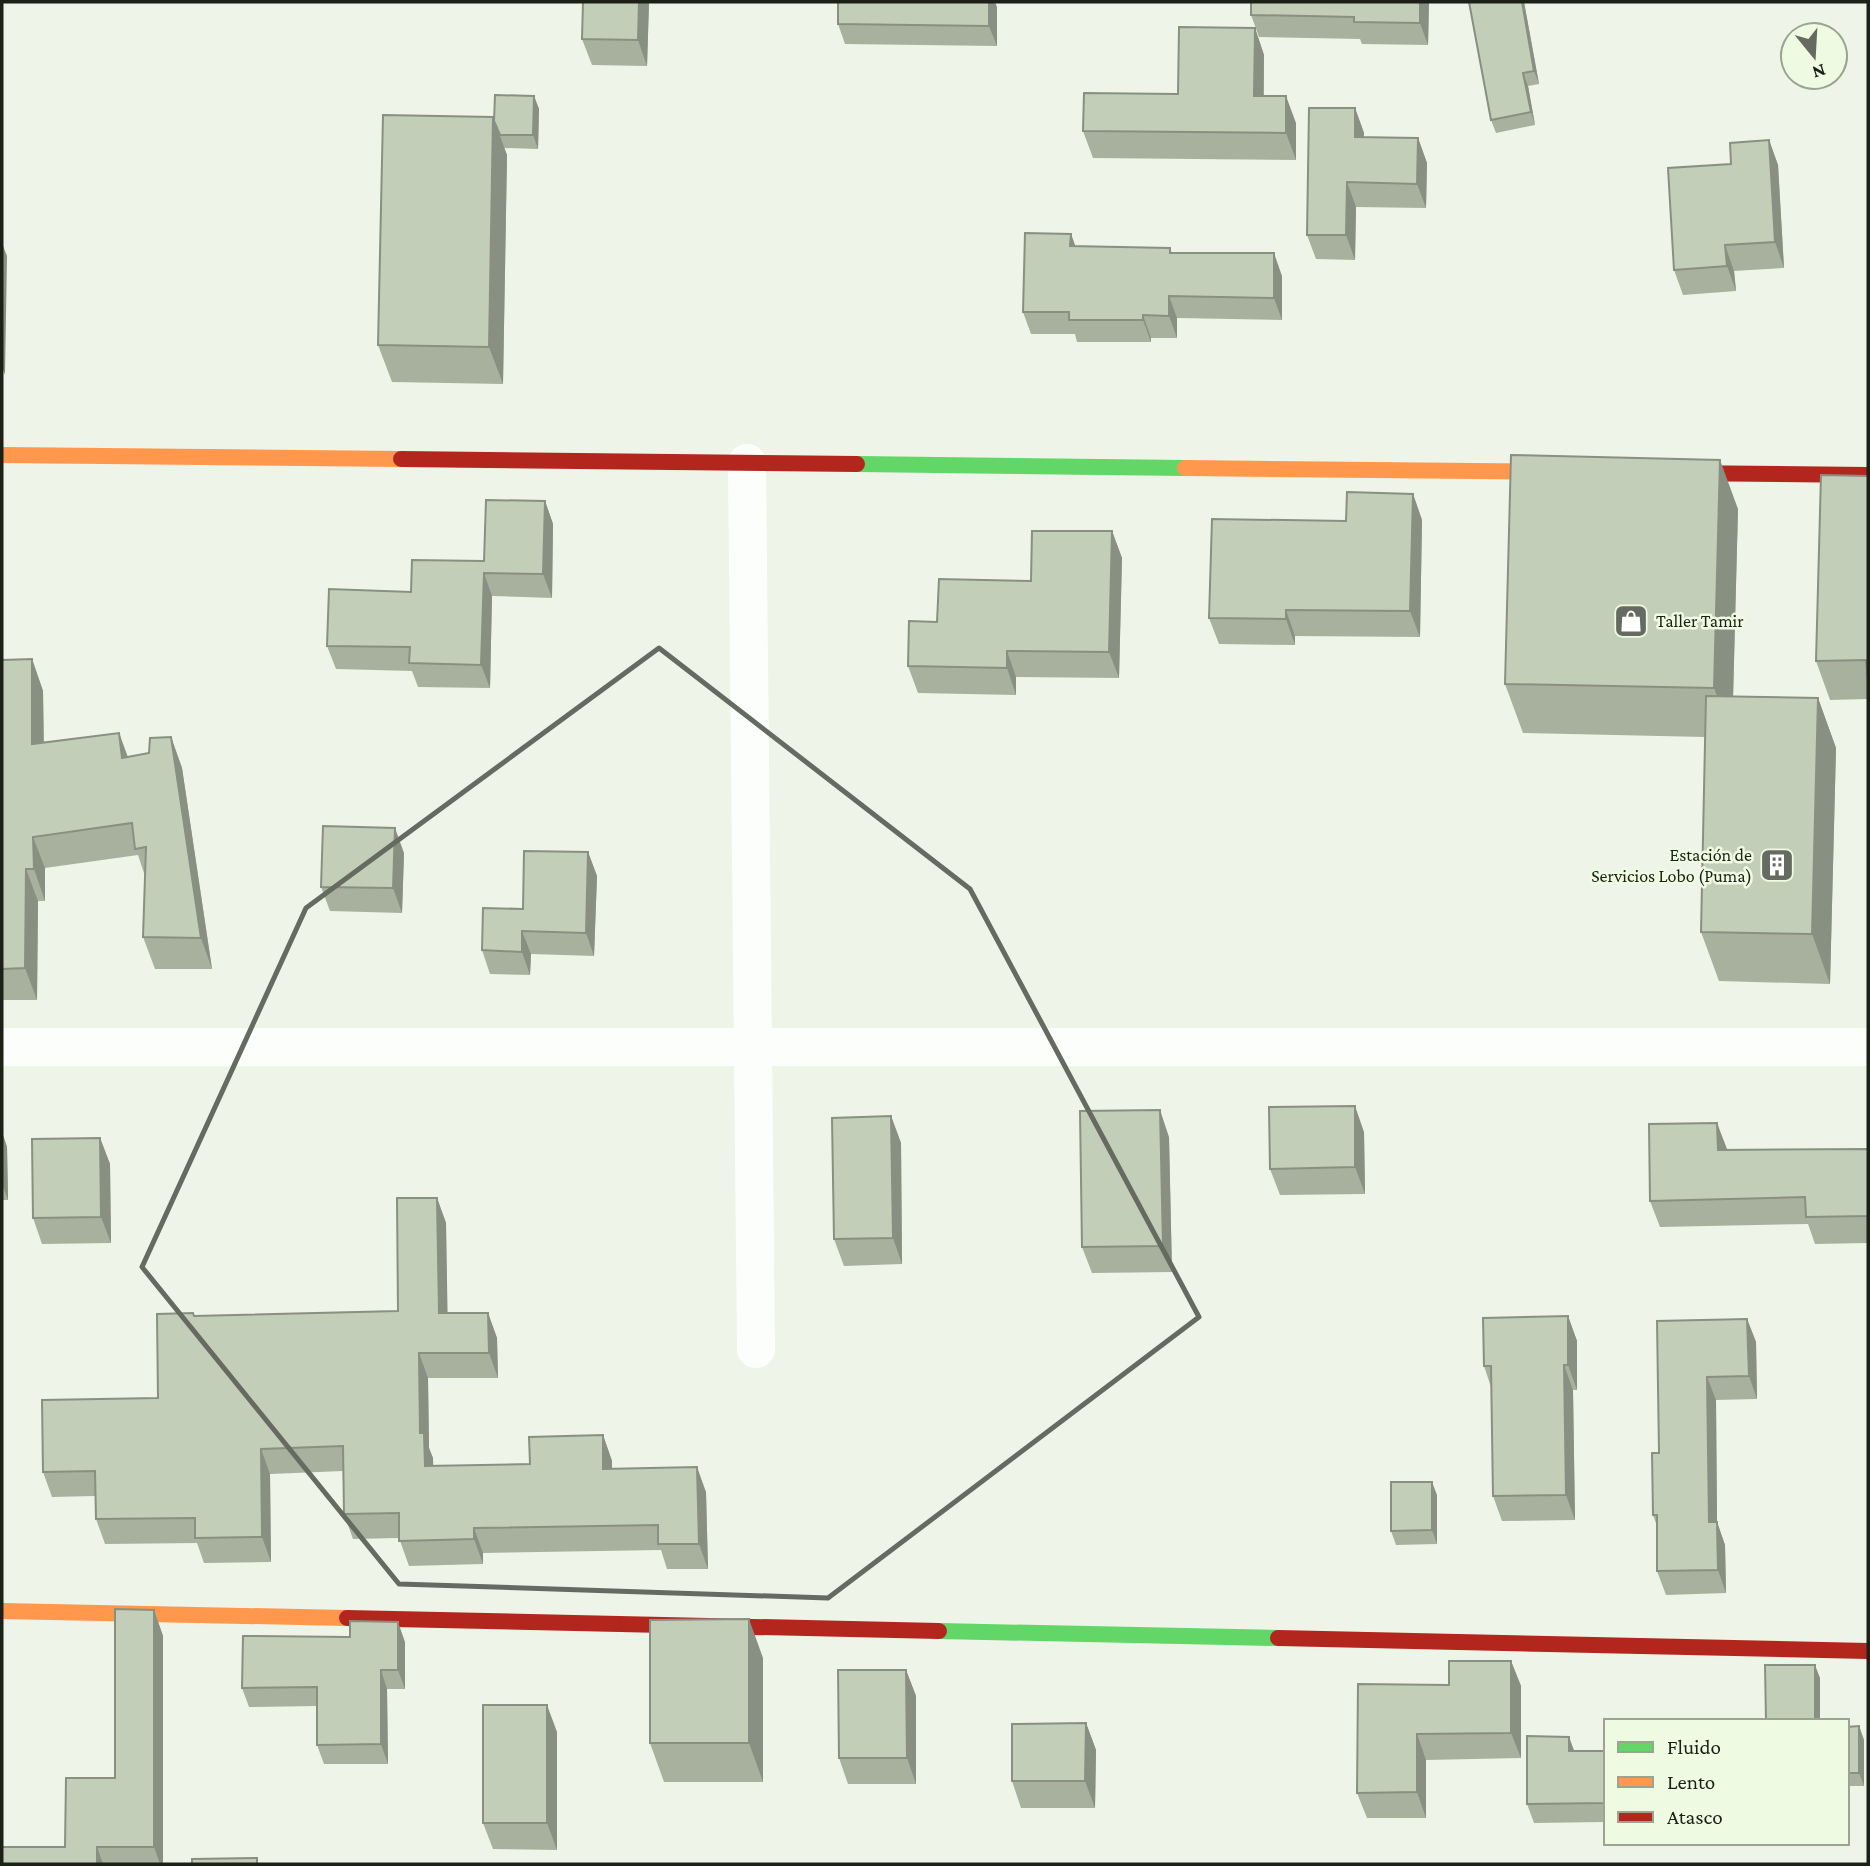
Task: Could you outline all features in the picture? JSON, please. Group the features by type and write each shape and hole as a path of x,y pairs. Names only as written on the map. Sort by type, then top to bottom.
{"street":[{"path":"2,455 1578,472"},
{"path":"747,463 756,1349"},
{"path":"1661,473 1868,475"},
{"path":"2,1047 1868,1047"},
{"path":"2,1611 1868,1651"}],"highlighted area":[{"path":"659,648 970,889 1199,1317 828,1598 399,1584 142,1267 306,908"}],"building":[{"path":"583,2 639,2 638,40 582,39"},
{"path":"838,2 989,2 989,26 838,24"},
{"path":"1251,2 1420,2 1420,23 1354,22 1354,17 1251,15"},
{"path":"1469,2 1522,2 1534,71 1523,73 1531,112 1491,120"},
{"path":"1179,27 1255,28 1254,96 1286,96 1286,133 1083,131 1084,93 1178,94"},
{"path":"495,95 534,96 533,135 500,135 494,121"},
{"path":"1309,108 1355,108 1355,137 1418,138 1417,184 1347,182 1346,235 1307,235"},
{"path":"383,115 493,117 489,347 378,345"},
{"path":"1769,140 1775,242 1725,245 1727,266 1674,270 1668,168 1731,164 1730,143"},
{"path":"1025,233 1071,234 1070,246 1170,248 1170,253 1274,253 1274,298 1169,296 1169,316 1143,315 1143,320 1069,320 1069,312 1023,312"},
{"name":"Taller Tamir","path":"1511,455 1720,460 1714,688 1505,684"},
{"path":"1821,475 1868,476 1868,682 1866,660 1816,661"},
{"path":"1347,492 1413,494 1410,611 1286,610 1286,619 1209,618 1212,519 1346,521"},
{"path":"486,500 545,501 543,574 484,573 481,665 409,663 410,647 327,646 329,589 411,592 412,560 484,561"},
{"path":"1032,531 1112,531 1109,652 1007,651 1007,668 908,666 909,621 937,622 939,579 1031,581"},
{"path":"32,659 32,744 119,733 122,758 149,753 150,738 171,737 201,938 143,937 146,847 135,849 132,823 33,837 34,869 26,869 25,968 2,969 2,660"},
{"name":"Estación de Servicios Lobo (Puma)","path":"1706,696 1818,698 1812,934 1701,932"},
{"path":"323,826 395,828 393,888 321,887"},
{"path":"524,851 588,852 586,933 522,931 522,952 482,950 483,908 523,909"},
{"path":"1355,1106 1355,1167 1270,1169 1269,1107"},
{"path":"1160,1110 1163,1246 1082,1247 1080,1111"},
{"path":"891,1116 893,1238 834,1239 832,1118"},
{"path":"1717,1123 1718,1150 1868,1149 1868,1216 1806,1217 1805,1197 1650,1201 1649,1124"},
{"path":"100,1138 101,1217 33,1218 32,1139"},
{"path":"397,1198 437,1198 439,1313 488,1313 489,1353 419,1353 420,1433 424,1433 425,1466 530,1464 529,1437 603,1435 603,1469 697,1467 699,1544 658,1544 658,1525 474,1528 474,1539 399,1541 399,1513 344,1514 343,1446 261,1449 262,1537 195,1538 195,1518 96,1519 95,1471 43,1472 42,1400 158,1398 157,1314 193,1313 194,1316 398,1311"},
{"path":"1568,1316 1568,1365 1564,1365 1566,1495 1493,1496 1491,1366 1484,1366 1483,1318"},
{"path":"1747,1319 1749,1376 1707,1377 1709,1522 1717,1522 1718,1570 1657,1571 1657,1515 1653,1515 1652,1453 1659,1453 1657,1321"},
{"path":"1391,1482 1432,1482 1432,1530 1391,1531"},
{"path":"115,1609 154,1610 154,1847 97,1847 97,1864 2,1864 2,1847 65,1847 66,1778 115,1778"},
{"path":"749,1619 749,1743 650,1743 650,1620"},
{"path":"350,1621 398,1622 398,1670 381,1670 381,1744 317,1745 317,1687 242,1688 243,1636 350,1637"},
{"path":"1449,1661 1511,1661 1511,1733 1417,1734 1417,1792 1357,1793 1358,1684 1449,1685"},
{"path":"1765,1665 1815,1665 1815,1719 1766,1719"},
{"path":"838,1670 906,1670 907,1758 839,1758"},
{"path":"483,1705 547,1705 547,1823 483,1823"},
{"path":"1086,1723 1085,1781 1012,1781 1012,1724"},
{"path":"1859,1726 1859,1773 1849,1773 1849,1727"},
{"path":"1527,1736 1569,1737 1569,1751 1604,1751 1604,1803 1527,1804"},
{"path":"257,1858 257,1864 192,1864 192,1859"}],"traffic: fast":[{"path":"857,464 1185,468"},
{"path":"939,1631 1278,1638"}],"traffic: slow":[{"path":"2,455 401,459"},
{"path":"1185,468 1562,472"},
{"path":"2,1611 347,1618"}],"traffic: jam":[{"path":"401,459 857,464"},
{"path":"1674,473 1868,475"},
{"path":"347,1618 939,1631"},
{"path":"1278,1638 1868,1651"}],"place":[{"name":"Taller Tamir","path":"1631,621"},
{"name":"Estación de Servicios Lobo (Puma)","path":"1777,865"}]}
